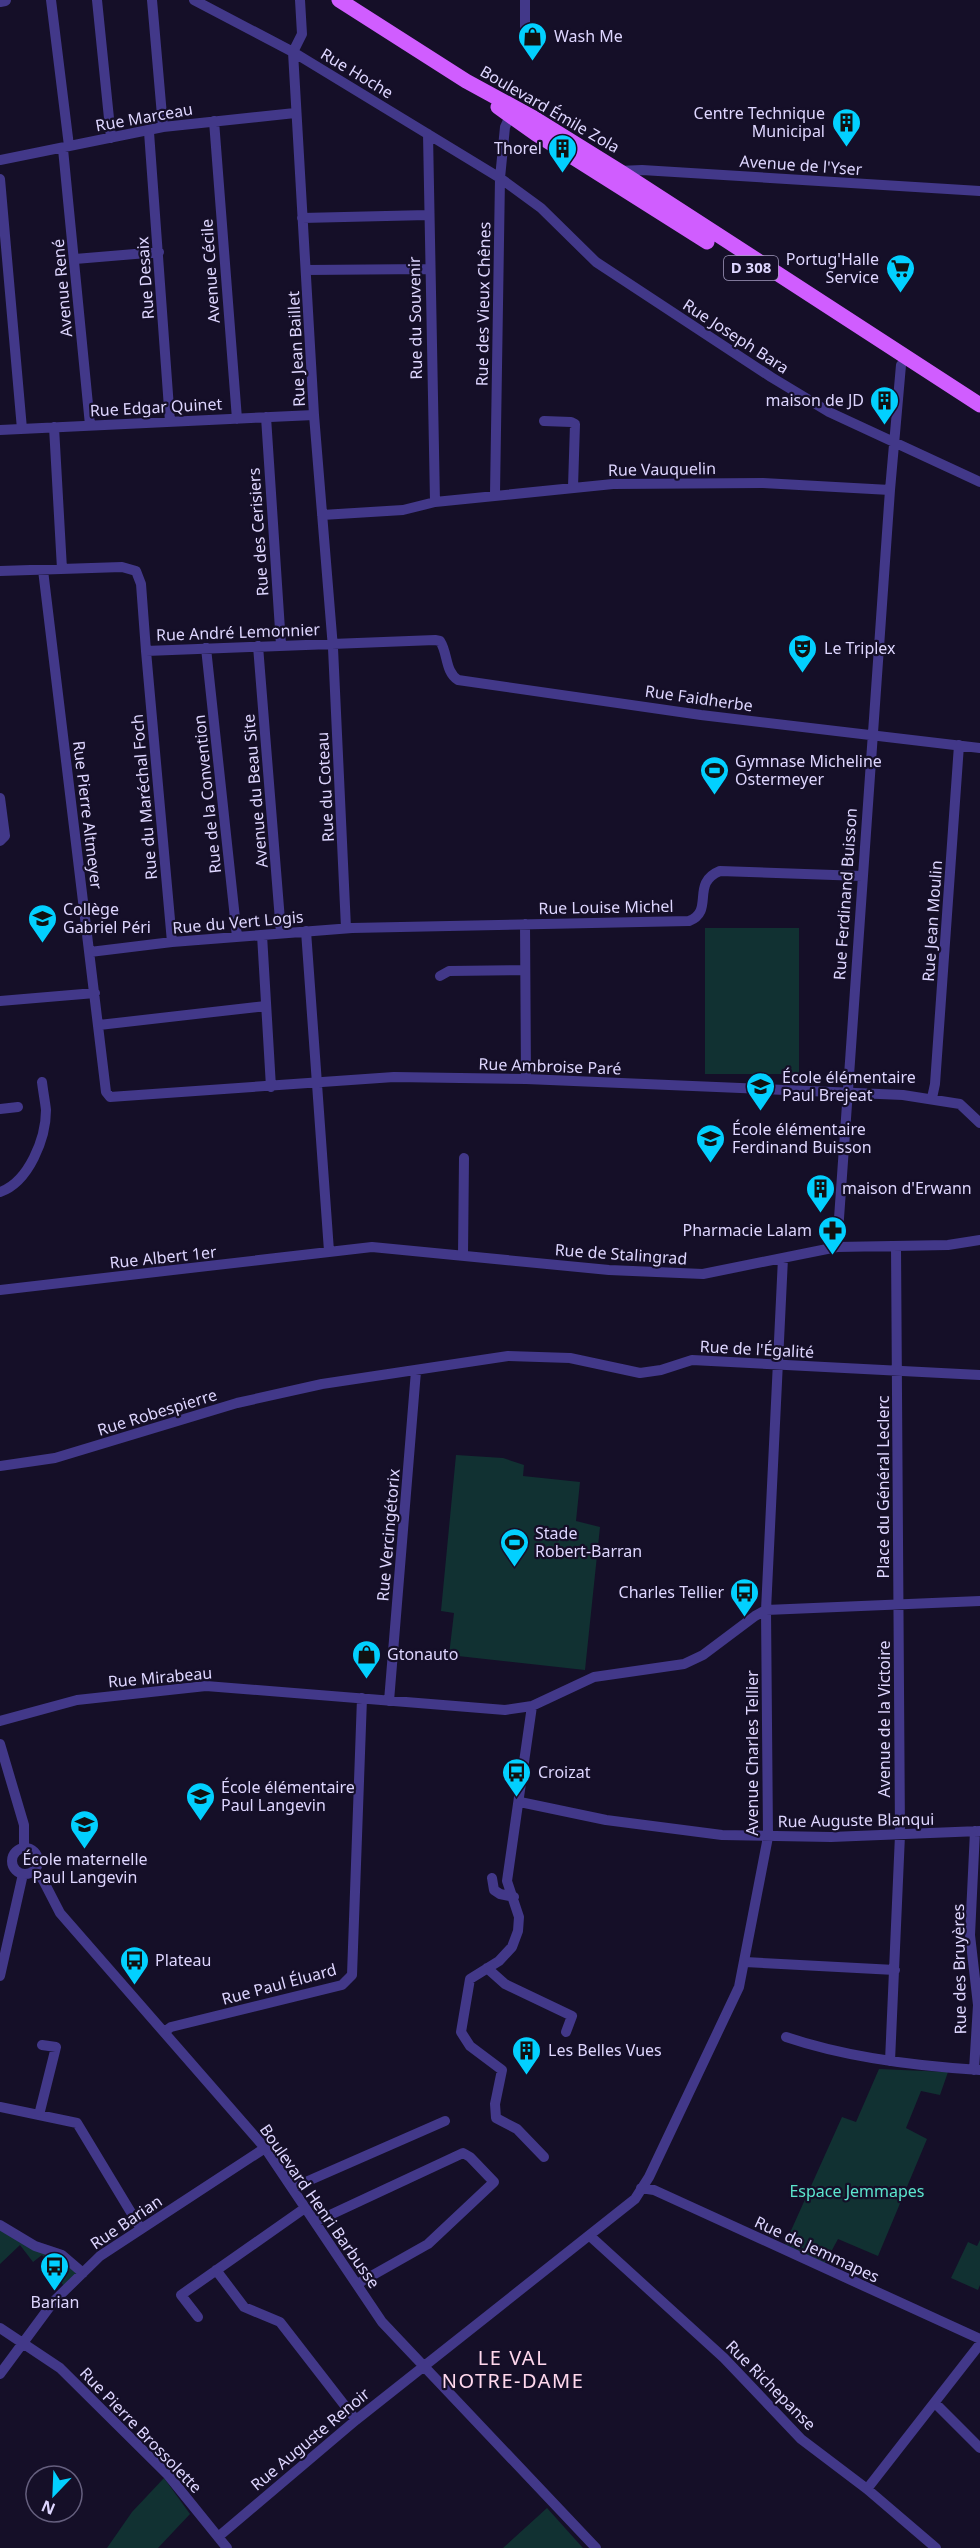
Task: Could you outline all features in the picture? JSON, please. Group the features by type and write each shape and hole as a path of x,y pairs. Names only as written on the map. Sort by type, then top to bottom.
{"main road":[{"name":"D 308","path":"339,0 466,81"},
{"name":"Boulevard Émile Zola","path":"466,81 510,116 621,189 757,271 980,416"},
{"name":"Boulevard Émile Zola","path":"466,81 534,118 621,172 713,234 980,405"}],"street":[{"path":"0,1 5,0"},
{"name":"Avenue René","path":"51,0 90,425"},
{"path":"97,0 111,138"},
{"path":"152,0 163,128"},
{"name":"Rue Hoche","path":"194,0 293,52 500,178"},
{"name":"Rue Jean Baillet","path":"300,0 302,34 293,52 295,113 314,415 333,644"},
{"path":"525,0 525,27"},
{"name":"Rue Marceau","path":"0,160 163,128 295,113"},
{"name":"Rue des Vieux Chênes","path":"495,494 500,178 505,127 510,116"},
{"name":"Avenue Cécile","path":"214,121 237,418"},
{"name":"Rue Desaix","path":"149,132 170,422"},
{"name":"Rue du Souvenir","path":"428,134 435,502"},
{"name":"Avenue de l'Yser","path":"581,162 621,172 642,170 980,191"},
{"path":"621,172 621,189"},
{"name":"Rue Joseph Bara","path":"500,178 542,208 596,262 829,412 980,482"},
{"path":"0,179 22,429"},
{"path":"302,218 428,215"},
{"path":"75,259 159,252"},
{"path":"306,270 429,269"},
{"name":"Rue Ferdinand Buisson","path":"837,1247 846,1092 901,365"},
{"name":"Rue Edgar Quinet","path":"0,430 314,415"},
{"name":"Rue des Cerisiers","path":"266,417 281,645"},
{"path":"544,422 575,424 573,487"},
{"path":"54,427 62,569"},
{"name":"Rue Vauquelin","path":"322,514 403,510 435,502 495,494 613,484 763,483 890,490"},
{"name":"Rue André Lemonnier","path":"0,571 122,567 136,571 141,584 146,651 440,641"},
{"name":"Rue Pierre Altmeyer","path":"43,570 106,1092 110,1098"},
{"name":"Rue Faidherbe","path":"440,641 450,672 458,680 701,715 980,748"},
{"name":"Rue du Coteau","path":"333,644 346,928"},
{"name":"Avenue du Beau Site","path":"258,646 281,933"},
{"name":"Rue de la Convention","path":"206,648 237,937"},
{"name":"Rue du Maréchal Foch","path":"146,651 172,942"},
{"name":"Rue Jean Moulin","path":"932,1098 935,1084 959,745"},
{"path":"0,798 5,836 0,841"},
{"name":"Rue Louise Michel","path":"389,926 689,921 698,917 702,910 706,880 712,874 726,870 862,876"},
{"path":"525,924 526,1079"},
{"name":"Rue du Vert Logis","path":"90,952 172,942 389,926"},
{"path":"306,931 329,1251"},
{"path":"262,935 271,1087"},
{"path":"440,976 449,970 525,970"},
{"path":"0,1001 95,993"},
{"path":"99,1025 266,1006"},
{"name":"Rue Ambroise Paré","path":"110,1098 394,1077 526,1079 846,1092 932,1098 960,1104 980,1123"},
{"path":"0,1192 24,1173 42,1135 46,1111 42,1082"},
{"path":"0,1109 18,1107"},
{"path":"463,1255 464,1158"},
{"name":"Rue de Stalingrad","path":"329,1251 372,1248 662,1274 703,1274 837,1247 948,1245 980,1240"},
{"path":"896,1246 897,1371"},
{"name":"Rue Albert 1er","path":"0,1290 329,1251"},
{"name":"Avenue Charles Tellier","path":"590,2236 634,2199 641,2188 735,2000 745,1962 768,1837 766,1610 783,1258"},
{"name":"Rue de l'Égalité","path":"322,1384 508,1356 570,1358 640,1373 661,1370 692,1360 980,1375"},
{"name":"Rue Vercingétorix","path":"389,1701 416,1371"},
{"name":"Place du Général Leclerc","path":"897,1371 898,1604"},
{"name":"Rue Robespierre","path":"0,1466 56,1458 237,1403 322,1384"},
{"path":"766,1610 980,1601"},
{"name":"Avenue de la Victoire","path":"890,2061 900,1835 898,1604"},
{"name":"Rue Mirabeau","path":"0,1721 77,1700 206,1686 505,1710 532,1706 594,1677 684,1664 703,1654 766,1610"},
{"name":"Rue Paul Éluard","path":"164,2031 171,2027 342,1985 352,1975 362,1698"},
{"path":"532,1706 507,1881 519,1917 512,1947 499,1960 470,1979 461,2032 470,2046 502,2070 495,2104 496,2118 517,2128 544,2157"},
{"path":"0,1744 24,1825 24,1848"},
{"name":"Rue Auguste Blanqui","path":"520,1802 606,1820 722,1835 768,1837 900,1835 977,1831"},
{"name":"Rue des Bruyères","path":"977,1831 970,1935 978,2006 977,2070"},
{"path":"0,1976 28,1872 38,1862 35,1854 24,1848 16,1851 12,1863 16,1870 28,1872"},
{"name":"Boulevard Henri Barbusse","path":"28,1872 43,1880 60,1913 266,2148 382,2322 596,2548"},
{"path":"492,1878 494,1890 514,1897"},
{"path":"745,1962 895,1970"},
{"path":"487,1968 505,1984 572,2016 566,2032"},
{"path":"786,2037 809,2045 890,2061 977,2070"},
{"path":"39,2115 56,2047 42,2045"},
{"path":"0,2107 77,2123 141,2229"},
{"path":"292,2188 445,2121"},
{"name":"Rue Barian","path":"0,2374 54,2301 100,2256 266,2148"},
{"path":"315,2222 463,2153 471,2157 494,2182 428,2244 357,2284"},
{"name":"Rue de Jemmapes","path":"641,2188 654,2190 980,2339"},
{"path":"198,2317 181,2295 305,2208"},
{"path":"0,2225 35,2246 62,2255 82,2273"},
{"name":"Rue Auguste Renoir","path":"218,2537 356,2420 590,2236"},
{"name":"Rue Richepanse","path":"590,2236 724,2358 801,2439 867,2489 936,2548"},
{"path":"216,2270 244,2307 280,2322 356,2420"},
{"name":"Rue Pierre Brossolette","path":"0,2328 60,2368 153,2460 227,2548"},
{"path":"867,2489 980,2344"},
{"path":"935,2403 980,2448"}],"green space":[{"path":"705,928 799,928 799,1074 705,1074"},
{"name":"Stade Robert-Barran","path":"456,1455 503,1458 524,1465 523,1476 580,1482 576,1521 600,1527 585,1670 449,1655 454,1613 441,1611"},
{"name":"Espace Jemmapes","path":"879,2069 948,2072 940,2095 921,2091 906,2128 927,2139 878,2256 838,2239 825,2263 785,2244 842,2117 856,2122"},
{"path":"0,2225 83,2273 66,2289 42,2255 33,2262 20,2245 0,2264"},
{"path":"980,2240 978,2290 951,2278 968,2242 977,2246"},
{"path":"164,2478 190,2514 158,2548 107,2548 132,2512"},
{"path":"547,2508 583,2548 503,2548"}],"place":[{"name":"Wash Me","path":"533,62"},
{"name":"Centre Technique Municipal","path":"846,148"},
{"name":"Thorel","path":"563,174"},
{"name":"Portug'Halle Service","path":"900,294"},
{"name":"maison de JD","path":"885,426"},
{"name":"Le Triplex","path":"803,674"},
{"name":"Gymnase Micheline Ostermeyer","path":"714,796"},
{"name":"Collège Gabriel Péri","path":"42,944"},
{"name":"École élémentaire Paul Brejeat","path":"761,1112"},
{"name":"École élémentaire Ferdinand Buisson","path":"711,1164"},
{"name":"maison d'Erwann","path":"821,1214"},
{"name":"Pharmacie Lalam","path":"833,1256"},
{"name":"Stade Robert-Barran","path":"514,1568"},
{"name":"Charles Tellier","path":"745,1618"},
{"name":"Gtonauto","path":"366,1680"},
{"name":"Croizat","path":"517,1798"},
{"name":"École élémentaire Paul Langevin","path":"200,1822"},
{"name":"École maternelle Paul Langevin","path":"85,1850"},
{"name":"Plateau","path":"134,1986"},
{"name":"Les Belles Vues","path":"527,2076"},
{"name":"Barian","path":"55,2292"}],"district":[{"name":"LE VAL NOTRE-DAME","path":"513,2370"}]}
